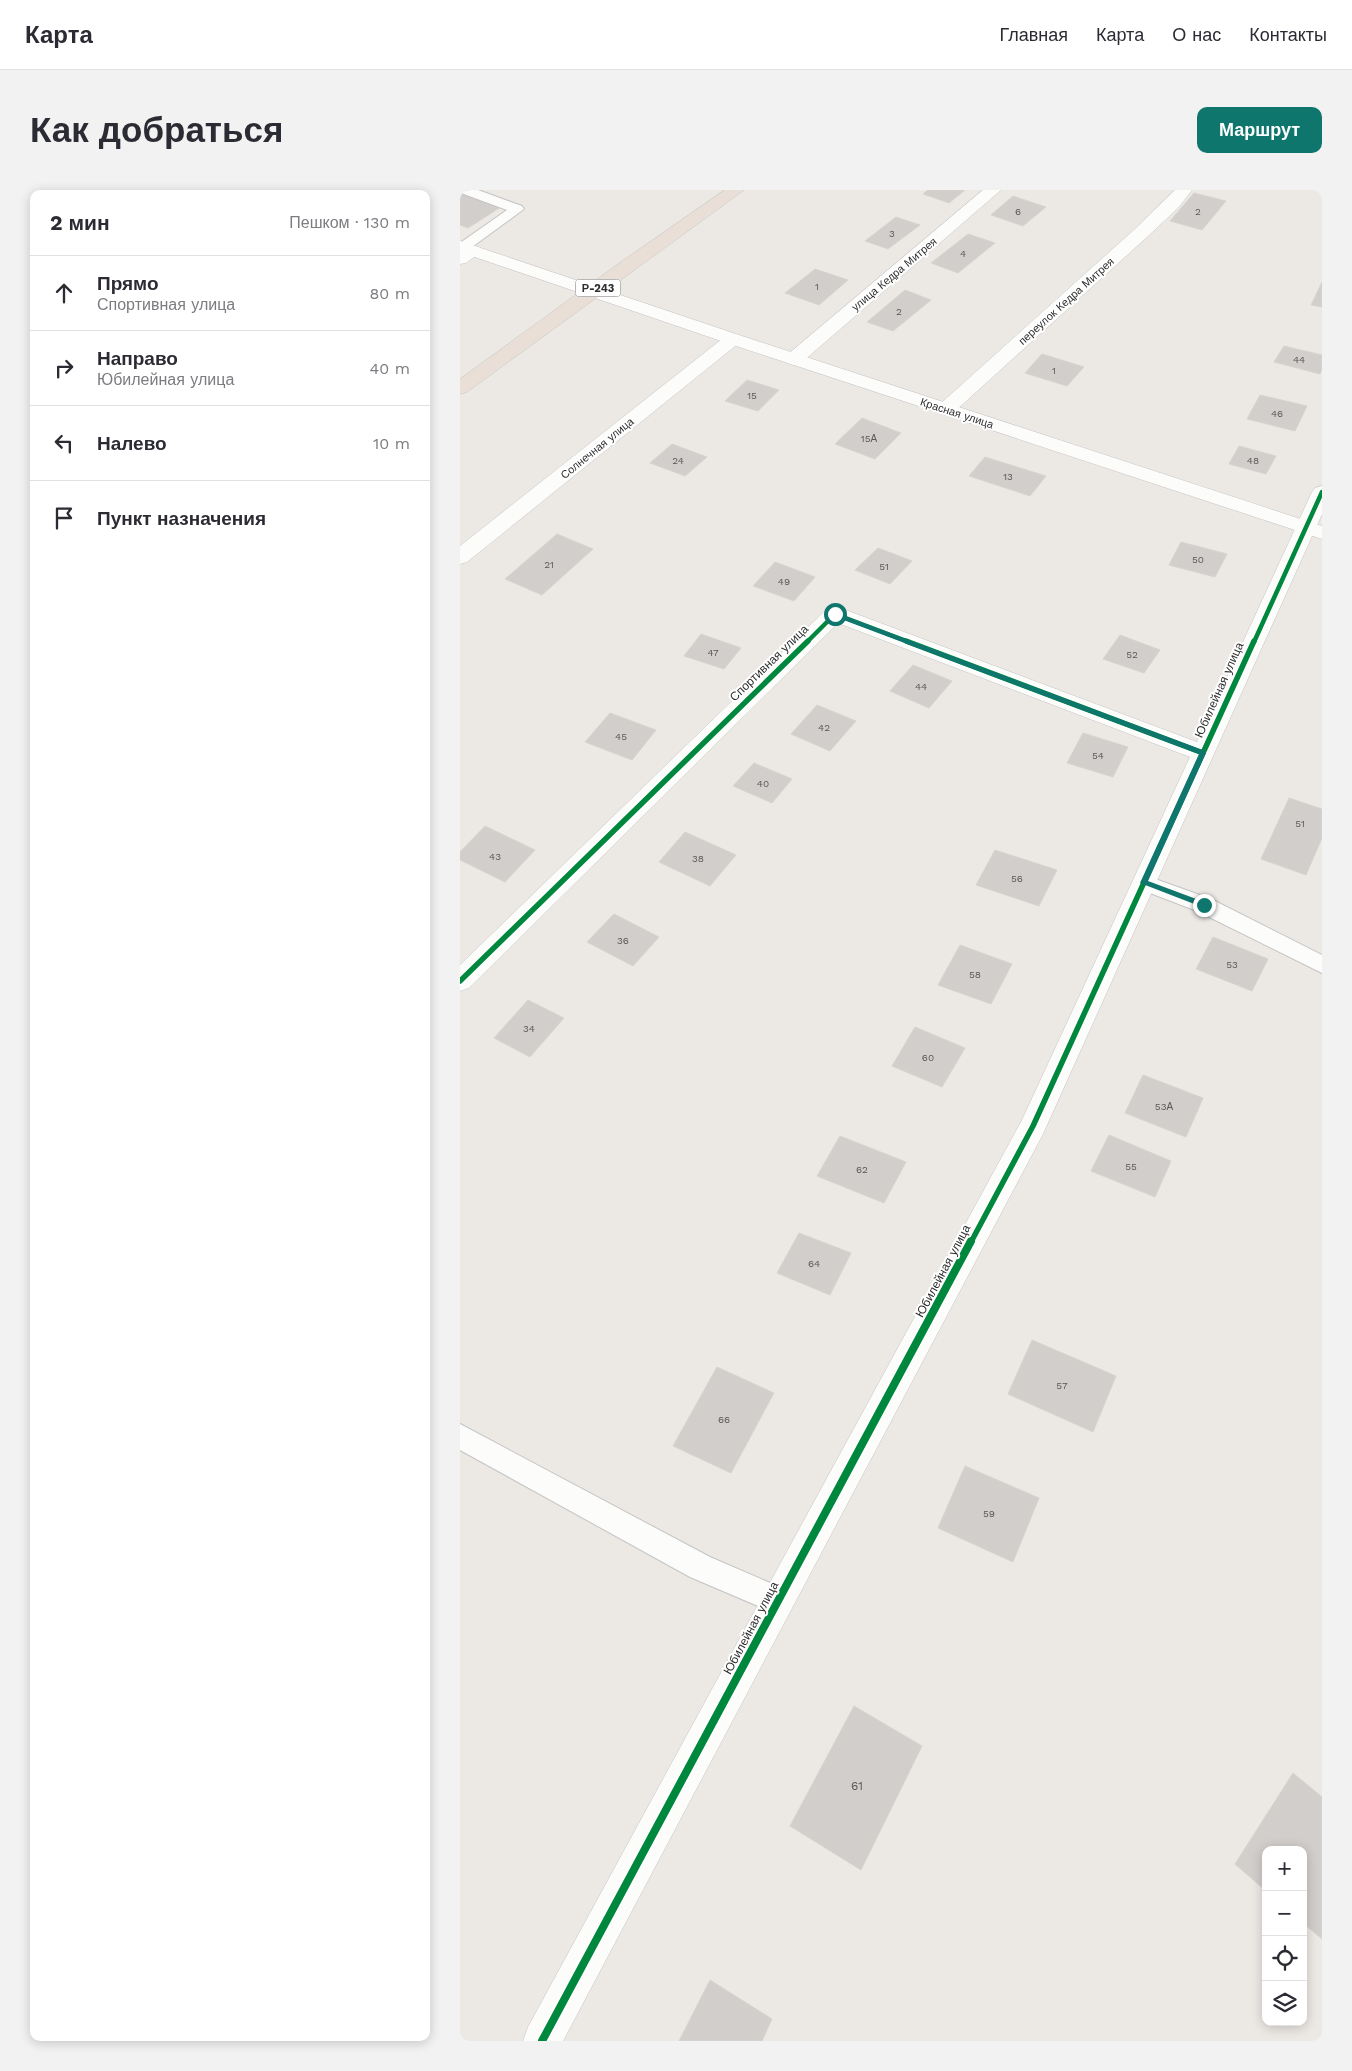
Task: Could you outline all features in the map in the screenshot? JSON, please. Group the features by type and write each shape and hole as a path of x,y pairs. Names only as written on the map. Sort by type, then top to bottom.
{"highway":[{"name":"Р-243","path":"460,388 627,266 736,190"}],"street":[{"name":"улица Кедра Митрея","path":"794,359 993,190"},
{"name":"переулок Кедра Митрея","path":"946,409 1141,233 1184,190"},
{"name":"Красная улица","path":"464,251 1314,530"},
{"name":"Солнечная улица","path":"460,557 733,339"},
{"name":"Юбилейная улица","path":"542,2041 1033,1126 1203,753 1314,530 1322,492"},
{"name":"Спортивная улица","path":"460,981 835,614 1203,753"}],"lane":[{"path":"464,251 517,209 466,190"},
{"path":"1144,883 1204,905 1322,965"},
{"path":"460,1436 700,1567 779,1601"}],"building":[{"path":"928,190 965,190 949,203 923,194"},
{"path":"460,193 501,207 468,228 460,225"},
{"path":"1194,193 1226,201 1202,230 1170,221"},
{"path":"1013,196 1046,207 1023,226 991,215"},
{"path":"896,217 920,225 888,249 865,241"},
{"path":"968,234 995,243 958,273 931,263"},
{"path":"815,269 848,280 819,305 785,293"},
{"path":"1322,282 1322,307 1311,305"},
{"path":"905,290 931,300 893,331 867,322"},
{"path":"1284,346 1322,355 1320,374 1274,362"},
{"path":"1042,354 1084,367 1067,386 1025,373"},
{"path":"747,380 779,390 758,411 725,401"},
{"path":"1260,395 1307,406 1295,431 1247,419"},
{"path":"862,418 901,433 875,459 835,444"},
{"path":"672,444 707,457 685,476 650,463"},
{"path":"1239,446 1276,456 1266,474 1229,464"},
{"path":"985,457 1046,476 1030,496 969,476"},
{"path":"557,534 593,549 542,595 505,579"},
{"path":"1181,542 1227,554 1215,577 1169,565"},
{"path":"878,548 912,561 890,584 855,570"},
{"path":"775,562 815,577 794,601 753,586"},
{"path":"701,634 741,648 724,669 684,656"},
{"path":"1120,635 1160,650 1144,673 1103,659"},
{"path":"913,665 952,681 929,708 890,691"},
{"path":"817,705 856,721 830,751 791,734"},
{"path":"610,713 656,730 632,760 585,742"},
{"path":"1083,733 1128,747 1113,777 1067,763"},
{"path":"754,763 792,779 772,803 733,786"},
{"path":"1289,798 1322,809 1322,838 1306,875 1261,859"},
{"path":"485,826 535,850 505,882 460,860 460,852"},
{"path":"685,832 736,855 710,886 659,862"},
{"path":"995,850 1057,870 1039,906 976,885"},
{"path":"614,914 659,937 633,966 587,942"},
{"path":"1213,937 1268,959 1252,991 1196,969"},
{"path":"960,945 1012,964 991,1004 938,985"},
{"path":"528,1000 564,1018 530,1057 494,1038"},
{"path":"915,1027 965,1048 942,1087 892,1066"},
{"path":"1143,1075 1203,1098 1186,1137 1125,1113"},
{"path":"1109,1135 1171,1161 1155,1197 1091,1171"},
{"path":"840,1136 906,1162 884,1203 817,1176"},
{"path":"799,1233 851,1253 830,1295 777,1273"},
{"path":"1032,1340 1116,1376 1093,1432 1008,1394"},
{"path":"717,1367 774,1393 731,1473 673,1446"},
{"path":"965,1466 1039,1498 1013,1562 938,1528"},
{"path":"854,1706 922,1746 861,1870 790,1826"},
{"path":"1293,1773 1322,1797 1322,1939 1307,1926 1307,1846 1262,1846 1262,1888 1235,1864"},
{"path":"710,1980 772,2019 762,2041 679,2041"}],"cycle path":[{"path":"542,2041 1033,1126 1322,492"},
{"path":"460,981 835,614 1203,753"}],"route":[{"path":"835,614 1203,753 1144,883 1204,905"}]}
